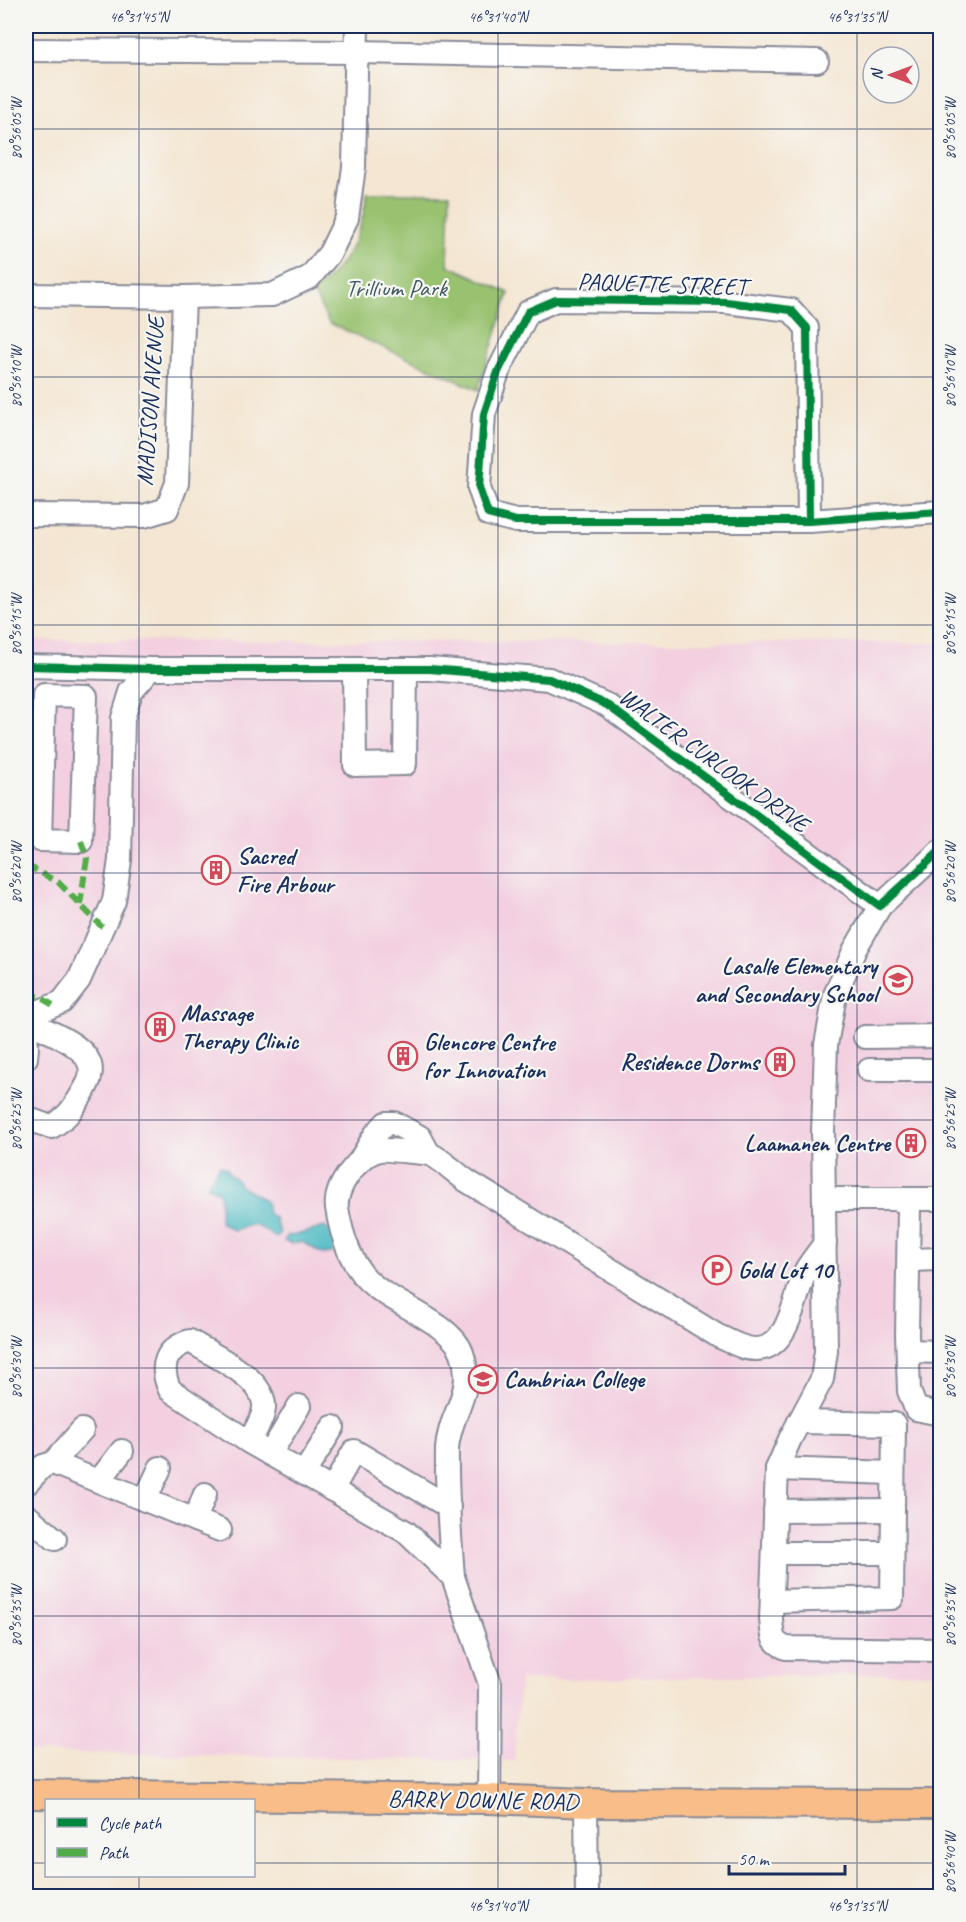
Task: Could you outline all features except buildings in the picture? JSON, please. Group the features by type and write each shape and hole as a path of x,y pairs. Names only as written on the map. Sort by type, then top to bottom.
{"main road":[{"name":"BARRY DOWNE ROAD","path":"26,1794 489,1799 586,1803 940,1804"}],"street":[{"name":"MADISON AVENUE","path":"26,295 184,297 272,295 310,276 330,253 347,218 354,167 357,26"},
{"path":"26,50 357,52 817,61"},
{"name":"MADISON AVENUE","path":"26,515 144,516 167,509 177,483 184,297"},
{"name":"PAQUETTE STREET","path":"809,521 807,328 791,309 726,302 556,300 528,312 498,372 484,414 479,488 488,514 516,521 809,521 940,512"},
{"name":"WALTER CURLOOK DRIVE","path":"26,666 151,669 430,669 549,679 607,705 880,906"},
{"path":"26,1019 62,1002 79,980 114,901 120,860 123,718 131,692 151,669"},
{"path":"354,669 355,765 405,764 406,669"},
{"path":"44,695 86,696 81,841 40,840 34,747 44,695"},
{"path":"940,851 880,906 855,949 835,995 826,1045 823,1132 826,1351 822,1378 777,1469 772,1601 773,1639 777,1644 786,1648 940,1650"},
{"path":"26,1019 76,1045 89,1061 91,1073 81,1095 64,1120 51,1127 26,1118"},
{"path":"26,1033 26,1058"},
{"path":"865,1037 940,1036"},
{"path":"869,1070 940,1070"},
{"path":"489,1799 490,1684 453,1577 447,1447 452,1420 462,1402 466,1384 466,1367 462,1350 442,1328 372,1285 356,1265 342,1231 337,1207 337,1196 343,1180 364,1158 380,1150 429,1154 467,1181 718,1336 749,1349 767,1347 776,1341 785,1329 807,1270 825,1243"},
{"path":"824,1199 940,1199"},
{"path":"895,1199 906,1202 909,1207 909,1390 916,1409 940,1414"},
{"path":"910,1260 940,1259"},
{"path":"249,1442 264,1407 261,1394 252,1380 190,1341 180,1344 170,1352 164,1366 164,1377 170,1390 249,1442 406,1532 453,1577"},
{"path":"908,1352 940,1352"},
{"path":"270,1454 299,1406"},
{"path":"772,1601 892,1598 894,1424 799,1422"},
{"path":"304,1473 333,1427"},
{"path":"26,1484 43,1466 53,1463 82,1430"},
{"path":"99,1481 122,1451"},
{"path":"332,1490 354,1451 449,1507"},
{"path":"53,1463 220,1530"},
{"path":"145,1500 160,1468"},
{"path":"777,1469 893,1473"},
{"path":"195,1520 205,1494"},
{"path":"775,1511 892,1510"},
{"path":"26,1515 55,1539"},
{"path":"774,1553 891,1553"},
{"path":"586,1803 587,1896"}],"shaded area":[{"name":"Cambrian College","path":"26,640 940,643 940,1673 520,1680 514,1761 26,1752"}],"green space":[{"name":"Trillium Park","path":"367,193 450,193 448,265 509,293 478,390 329,323 313,292 335,271 351,248 361,223"}],"water":[{"path":"220,1165 227,1169 240,1186 266,1201 268,1214 275,1218 280,1232 276,1238 255,1224 233,1230 220,1222 220,1193 207,1185"},
{"path":"325,1227 335,1233 338,1242 332,1253 323,1254 302,1242 291,1244 284,1241 287,1235 291,1236"}],"marked path":[{"path":"80,905 87,858 81,841"},
{"path":"26,865 58,882 102,927"},
{"path":"26,996 38,996 53,1005"}],"cycle path":[{"path":"809,521 807,328 791,310 726,302 556,300 528,312 498,372 484,414 479,488 488,514 516,521 809,521 940,512"},
{"path":"26,666 151,669 430,669 549,679 607,705 880,906 940,851"}],"place":[{"name":"Sacred Fire Arbour","path":"216,870"},
{"name":"Lasalle Elementary and Secondary School","path":"898,980"},
{"name":"Massage Therapy Clinic","path":"160,1027"},
{"name":"Glencore Centre for Innovation","path":"403,1056"},
{"name":"Residence Dorms","path":"780,1062"},
{"name":"Laamanen Centre","path":"911,1143"},
{"name":"Gold Lot 10","path":"717,1270"},
{"name":"Cambrian College","path":"483,1379"}]}
